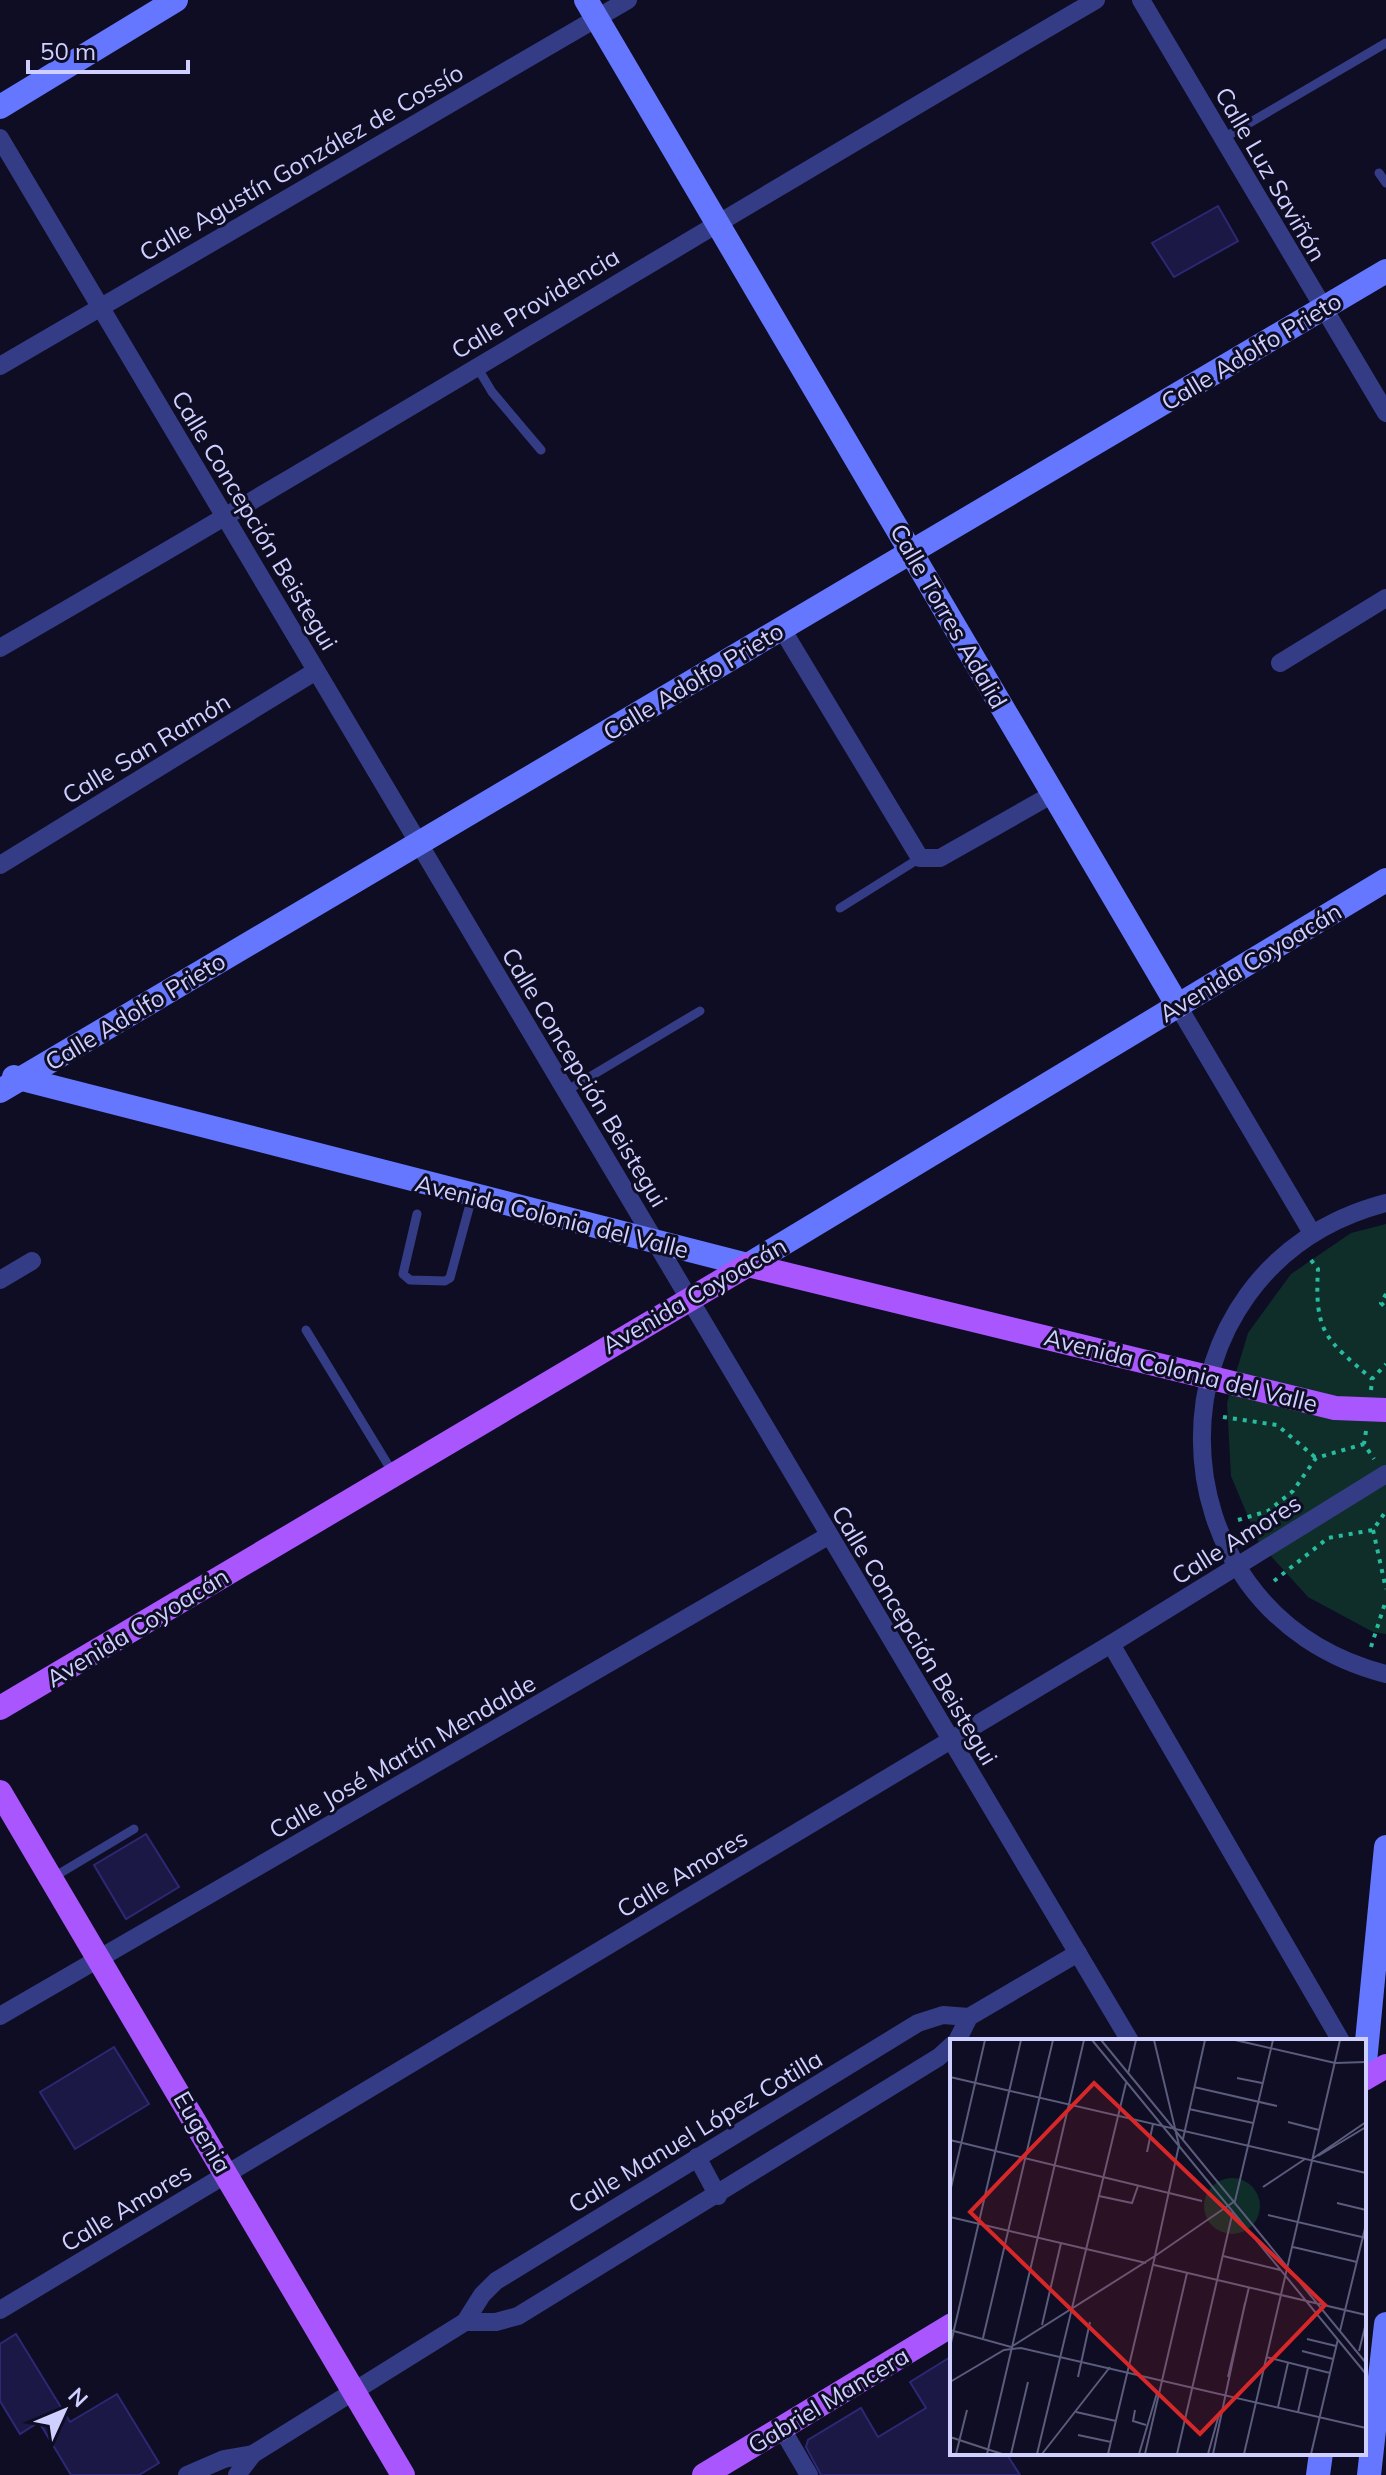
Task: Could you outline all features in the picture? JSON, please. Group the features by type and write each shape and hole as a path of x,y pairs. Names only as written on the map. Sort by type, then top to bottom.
{"main road":[{"name":"Avenida Coyoacán","path":"0,1708 748,1265"},
{"name":"Avenida Colonia del Valle","path":"748,1265 1335,1408 1386,1410"},
{"name":"Eugenia","path":"0,1792 101,1958 403,2475"},
{"path":"1366,2078 1386,2066"},
{"name":"Gabriel Mancera","path":"704,2475 950,2326"}],"street":[{"path":"0,107 176,0"},
{"name":"Calle Agustín González de Cossío","path":"0,366 591,9 628,0"},
{"name":"Calle Providencia","path":"0,648 226,518 717,222 1096,0"},
{"name":"Calle Luz Saviñón","path":"1141,0 1386,413"},
{"name":"Calle Torres Adalid","path":"591,9 1178,1006 1305,1238"},
{"name":"Calle Concepción Beistegui","path":"0,138 1129,2039"},
{"name":"Calle Adolfo Prieto","path":"7,1081 418,843 1386,271"},
{"path":"1280,663 1386,598"},
{"path":"782,629 920,858 940,858 1053,794"},
{"name":"Calle San Ramón","path":"0,865 316,671"},
{"name":"Avenida Coyoacán","path":"748,1265 1386,880"},
{"name":"Avenida Colonia del Valle","path":"7,1081 748,1265"},
{"path":"1386,1203 1357,1211 1305,1238 1250,1291 1227,1325 1207,1376 1200,1414 1202,1471 1216,1526 1237,1567 1257,1594 1306,1639 1364,1669 1386,1674"},
{"path":"0,1280 32,1261"},
{"name":"Calle Amores","path":"0,2310 1111,1644 1386,1474"},
{"name":"Calle José Martín Mendalde","path":"0,2016 828,1536"},
{"path":"1111,1644 1340,2039"},
{"path":"1366,2052 1386,1847"},
{"name":"Calle Manuel López Cotilla","path":"237,2475 253,2454 465,2322 482,2295 496,2281 918,2023 943,2015 969,2017 1078,1953"},
{"path":"958,2039 969,2017"},
{"name":"Calle Manuel López Cotilla","path":"465,2322 496,2322 518,2316 718,2196 950,2046"},
{"path":"697,2157 718,2196"},
{"path":"1369,2475 1368,2443 1386,2324"},
{"path":"782,2429 809,2475"},
{"path":"1368,2443 1386,2473"},
{"name":"Calle Manuel López Cotilla","path":"187,2475 224,2459 253,2454"},
{"path":"1318,2475 1321,2455"}],"lane":[{"path":"1222,139 1386,43"},
{"path":"1379,173 1386,183"},
{"path":"477,367 492,392 541,450"},
{"path":"840,908 920,858"},
{"path":"566,1091 700,1011"},
{"path":"417,1214 403,1274 410,1280 445,1281 450,1278 472,1197"},
{"path":"306,1330 393,1473"},
{"path":"52,1878 134,1829"}],"path":[{"path":"1305,1238 1318,1269 1316,1294 1328,1341 1372,1379"},
{"path":"1386,1294 1381,1303 1386,1308"},
{"path":"1200,1414 1277,1425 1316,1458"},
{"path":"1216,1526 1268,1511 1293,1491 1316,1458 1364,1444"},
{"path":"1257,1594 1328,1538 1373,1530 1386,1511"},
{"path":"1373,1530 1386,1589"},
{"path":"1364,1669 1386,1600"}],"green space":[{"path":"1386,1224 1386,1634 1373,1632 1308,1597 1259,1543 1231,1476 1227,1403 1248,1333 1291,1274 1351,1233"}],"building":[{"path":"1218,206 1238,241 1174,277 1152,243"},
{"path":"146,1834 179,1887 126,1919 94,1865"},
{"path":"114,2047 149,2104 75,2149 40,2092"},
{"path":"16,2334 70,2422 117,2394 159,2463 139,2475 71,2475 39,2422 20,2434 0,2401 0,2344"},
{"path":"950,2357 950,2455 1007,2455 1020,2475 821,2475 806,2447 808,2440 861,2408 878,2437 926,2408 910,2382"}]}
